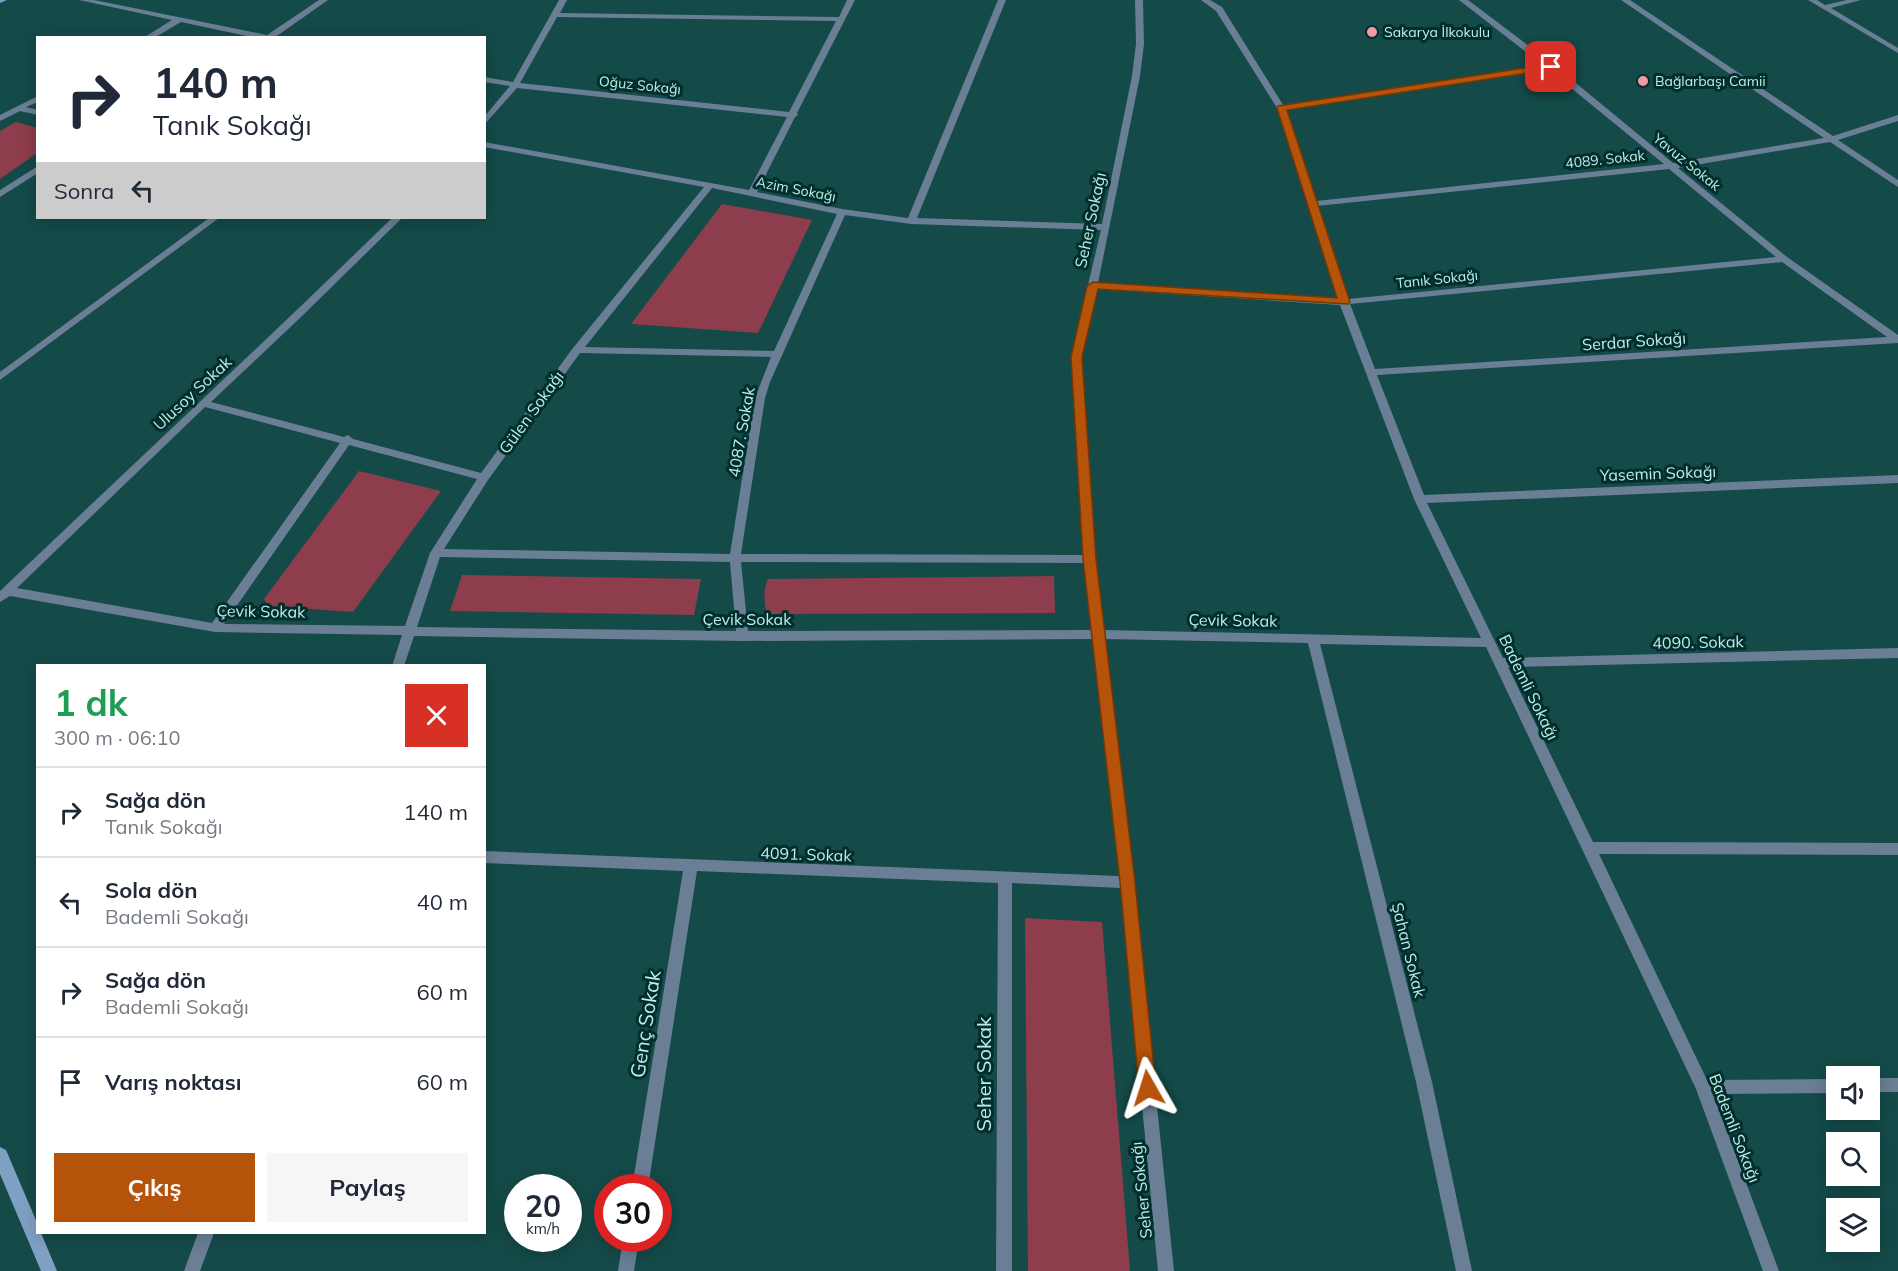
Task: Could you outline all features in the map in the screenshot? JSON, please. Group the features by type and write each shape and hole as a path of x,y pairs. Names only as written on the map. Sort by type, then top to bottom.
{"main road":[{"path":"0,1155 49,1271"}],"street":[{"path":"83,0 264,36"},
{"path":"270,36 324,0"},
{"path":"486,121 515,85 563,0"},
{"path":"751,194 794,115 851,0"},
{"path":"911,221 1002,0"},
{"name":"Seher Sokağı","path":"1139,0 1140,44 1136,76 1106,227 1076,357 1089,559 1127,882 1166,1271"},
{"name":"Bademli Sokağı","path":"1205,0 1219,9 1281,108 1344,302 1420,499 1590,848 1703,1087 1771,1271"},
{"name":"Yavuz Sokak","path":"1462,0 1551,67 1784,259 1897,340"},
{"path":"1625,0 1898,184"},
{"path":"1812,0 1898,51"},
{"path":"1825,7 1857,0"},
{"path":"555,15 842,19"},
{"path":"151,36 179,20"},
{"path":"1281,108 1551,67"},
{"name":"Oğuz Sokağı","path":"486,79 515,85 794,115"},
{"path":"0,118 36,99"},
{"path":"20,108 36,112"},
{"name":"4089. Sokak","path":"1311,204 1672,166 1832,139 1898,118"},
{"name":"Azim Sokağı","path":"486,144 843,212 911,221 1106,227"},
{"path":"0,194 36,170"},
{"name":"Gülen Sokağı","path":"399,664 436,553 484,477 577,350 710,185"},
{"name":"4087. Sokak","path":"742,636 735,558 760,398 843,212"},
{"path":"0,377 213,219"},
{"name":"Ulusoy Sokak","path":"4,595 396,219"},
{"name":"Tanık Sokağı","path":"1093,286 1344,302 1784,259"},
{"name":"Serdar Sokağı","path":"1372,372 1897,340"},
{"path":"577,350 778,354"},
{"path":"203,403 348,439 484,477"},
{"path":"215,628 348,439"},
{"name":"Yasemin Sokağı","path":"1420,499 1898,479"},
{"path":"436,553 735,558 1089,559"},
{"name":"Çevik Sokak","path":"4,595 215,628 410,629 742,636 1099,634 1489,644"},
{"name":"Şahan Sokak","path":"1313,639 1424,1082 1464,1271"},
{"name":"4090. Sokak","path":"1499,663 1898,653"},
{"path":"1590,848 1898,849"},
{"name":"4091. Sokak","path":"486,857 1127,882"},
{"name":"Genç Sokak","path":"642,1174 691,866"},
{"name":"Seher Sokak","path":"1004,1271 1005,878"},
{"path":"1880,1085 1898,1085"},
{"path":"1703,1087 1826,1086"},
{"path":"192,1271 206,1234"},
{"path":"626,1271 629,1252"}],"shaded area":[{"path":"16,122 36,128 36,154 0,179 0,131"},
{"path":"722,204 812,220 758,333 631,324"},
{"path":"359,471 441,491 353,612 268,606 264,599"},
{"path":"462,575 701,579 694,615 450,611"},
{"path":"1054,576 1055,613 767,614 765,601 765,587 768,579"},
{"path":"1025,918 1102,922 1130,1271 1028,1271"}],"place":[{"name":"Sakarya İlkokulu","path":"1372,32"},
{"name":"Bağlarbaşı Camii","path":"1643,81"}],"route":[{"path":"1148,1088 1127,882 1089,559 1076,357 1093,286 1344,302 1281,108 1551,67"}]}
